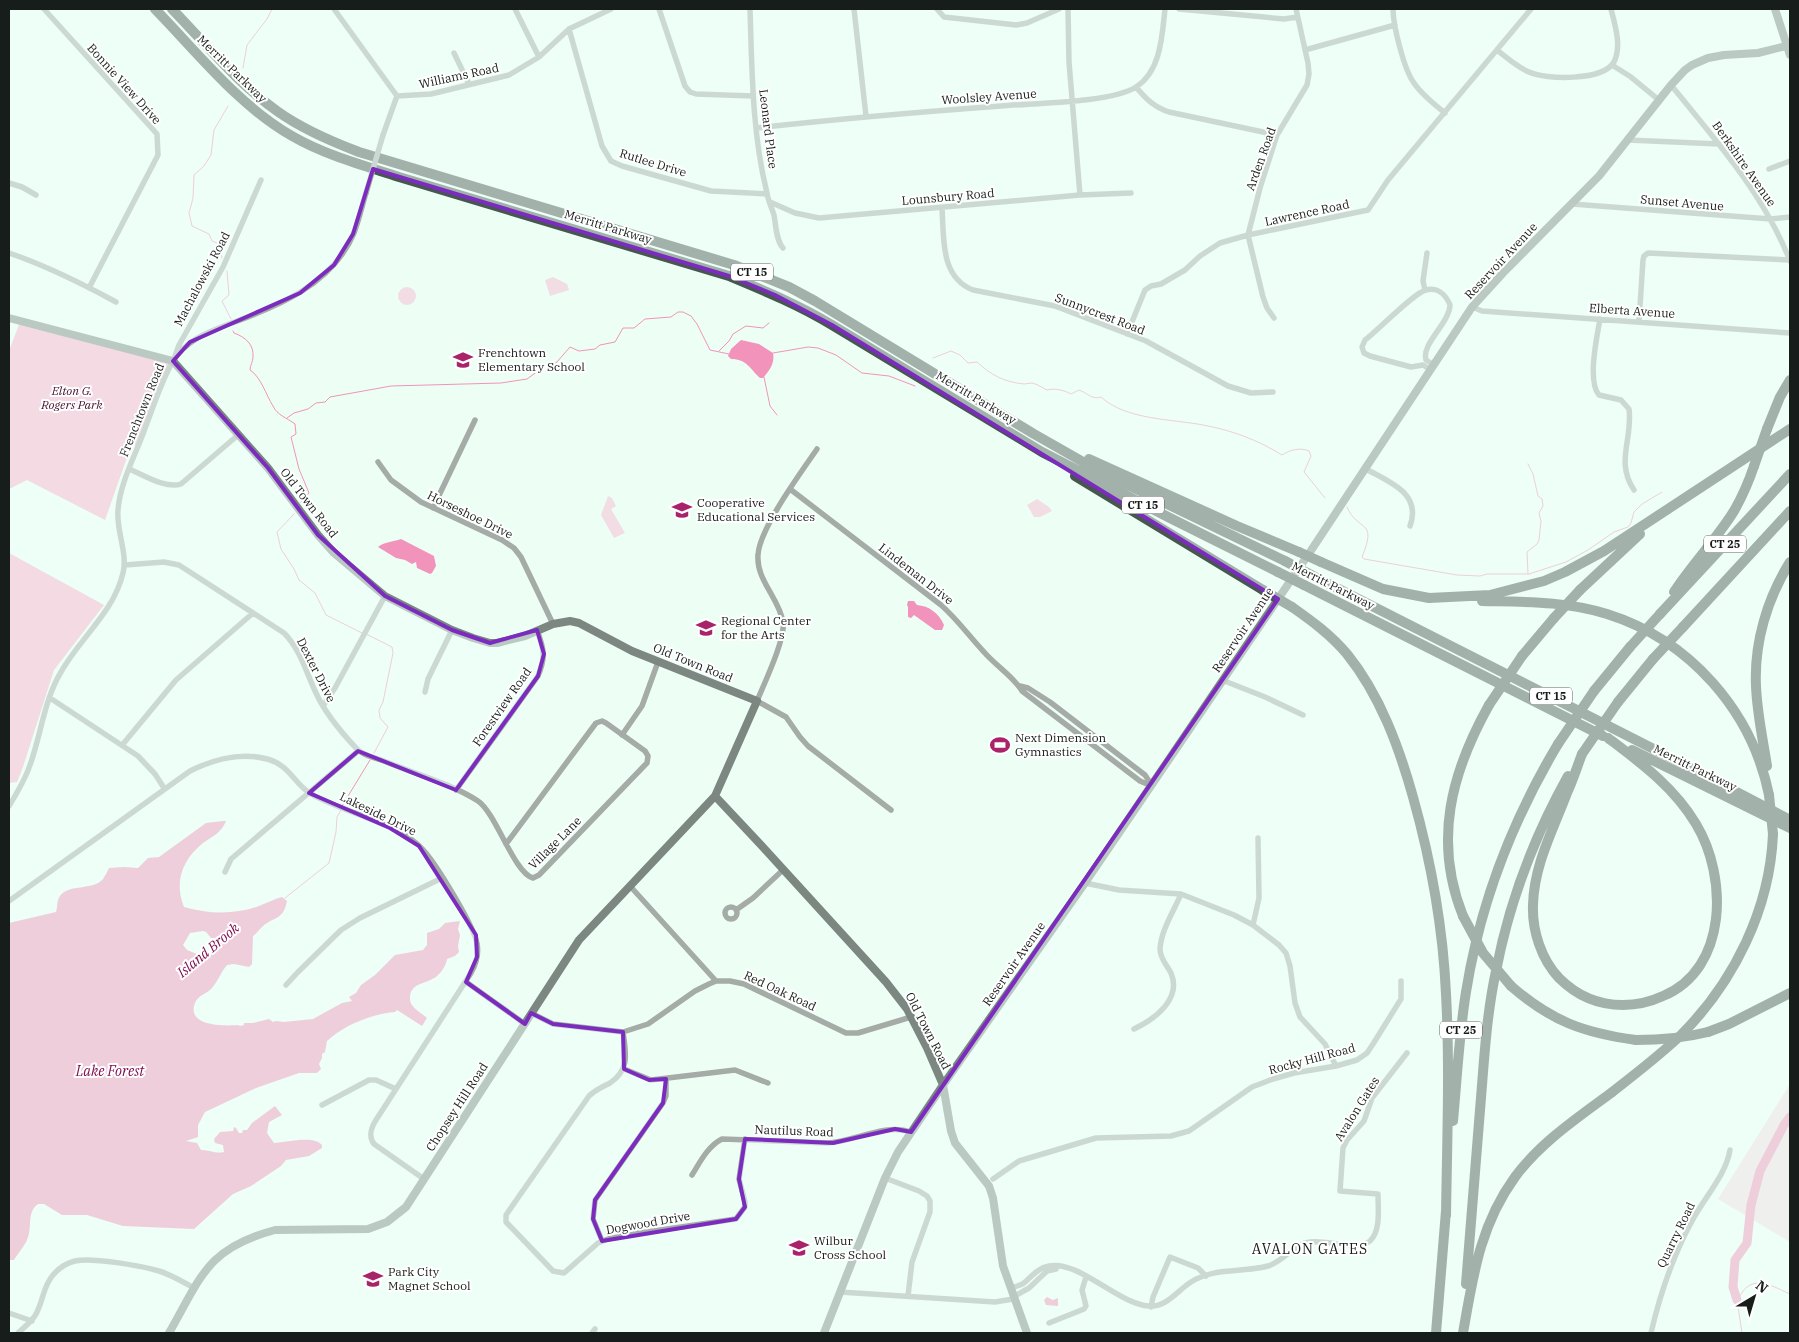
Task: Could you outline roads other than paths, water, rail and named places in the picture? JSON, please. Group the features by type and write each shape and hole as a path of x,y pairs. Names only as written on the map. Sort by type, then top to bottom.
{"highway":[{"name":"Merritt Parkway","path":"155,9 248,104 291,136 351,162 729,276 775,294 804,308 1042,452 1114,490 1790,828"},
{"name":"Merritt Parkway","path":"172,9 245,85 277,111 311,132 359,152 724,262 759,275 815,301 1008,419 1099,471 1311,574 1663,753 1790,820"},
{"path":"1660,614 1684,576 1732,513 1745,489 1780,397 1790,380"},
{"path":"1008,419 1018,420 1115,471 1236,526 1383,589 1429,598 1557,604 1608,614 1658,637 1693,663 1725,696 1741,719 1754,744 1771,796"},
{"path":"1429,598 1490,595 1544,581 1565,572 1598,555 1790,429"},
{"path":"1010,433 1022,444 1312,621 1346,653 1363,676 1396,742 1420,821 1438,911 1446,994 1448,1083 1446,1216"},
{"name":"CT 25","path":"1436,1333 1465,994 1476,942 1490,891 1509,840 1531,792 1558,744 1594,691 1630,647 1790,474"},
{"path":"1702,487 1632,541 1580,590 1522,656 1489,706 1461,764 1453,792 1447,838 1453,887 1463,916 1483,953 1511,986 1538,1008 1567,1023 1605,1036 1636,1040 1685,1038 1729,1024 1790,993"},
{"name":"CT 25","path":"1463,1333 1486,1032 1496,971 1509,918 1526,867 1551,809 1582,754 1618,702 1653,659 1790,511"},
{"path":"1463,1333 1479,1251 1488,1225 1504,1193 1519,1172 1545,1144 1661,1053 1691,1024 1717,992 1744,946 1759,910 1769,874 1773,834 1771,796 1756,697 1756,664 1761,633 1769,606 1790,562"},
{"path":"1582,754 1544,850 1536,876 1533,906 1534,923 1540,946 1553,971 1570,989 1590,1000 1611,1005 1632,1005 1652,1001 1681,986 1692,976 1710,949 1717,906 1715,878 1697,825 1677,798 1662,780 1608,738"}],"main road":[{"path":"1774,9 1790,55"},
{"name":"Reservoir Avenue","path":"824,1333 884,1178 898,1152 1085,883 1366,469 1472,307 1599,176 1671,85 1689,67 1708,58 1758,53 1786,46"},
{"path":"9,318 173,361"},
{"name":"Old Town Road","path":"173,361 272,473 318,535 356,572 385,596 452,630 473,638 497,643 526,636 554,624 579,623 632,651 757,701"},
{"path":"714,796 757,701"},
{"name":"Old Town Road","path":"714,796 784,869 886,982 901,1000 911,1017 943,1085 955,1143 989,1186 993,1198 1003,1266 1026,1333"},
{"name":"Chopsey Hill Road","path":"169,1333 203,1273 216,1258 231,1248 261,1234 276,1230 368,1229 387,1222 406,1207 579,940 714,796"}],"street":[{"name":"Bonnie View Drive","path":"44,9 157,134 158,155 89,288"},
{"path":"335,9 397,96"},
{"path":"515,9 539,57"},
{"name":"Williams Road","path":"397,96 431,94 509,75 539,57 569,29 611,9"},
{"path":"659,9 685,86 690,92 696,94 753,96"},
{"name":"Leonard Place","path":"750,9 756,128 767,194 783,248"},
{"path":"854,9 866,116"},
{"path":"938,9 944,17 1016,25 1026,23 1059,9"},
{"path":"1068,9 1069,62 1080,195"},
{"name":"Woolsley Avenue","path":"756,128 866,116 1113,96 1136,87 1148,76 1155,64 1159,50 1165,9"},
{"path":"1179,9 1284,20 1298,17"},
{"name":"Arden Road","path":"1274,318 1267,308 1263,297 1248,235 1277,135 1307,85 1309,74 1296,9"},
{"path":"1393,9 1395,25 1412,81 1444,113"},
{"name":"Lawrence Road","path":"1127,334 1146,288 1161,284 1185,270 1210,248 1248,235 1368,210 1388,180 1531,9"},
{"path":"1497,50 1520,68 1537,75 1583,77 1604,70 1612,65 1616,56 1617,41 1611,9"},
{"path":"1305,50 1395,25"},
{"name":"Rutlee Drive","path":"569,29 602,146 611,161 622,166 711,191 767,194"},
{"path":"454,53 469,84"},
{"path":"1612,65 1631,77 1659,100"},
{"name":"Berkshire Avenue","path":"1671,85 1719,144 1770,220 1784,245 1790,261"},
{"path":"1136,87 1149,103 1156,108 1277,135"},
{"name":"Frenchtown Road","path":"9,806 25,779 50,698 62,669 118,593 125,564 117,513 119,498 173,361 182,349 195,340 207,333 263,312 300,293 334,265 354,234 397,96"},
{"path":"1628,140 1719,144"},
{"path":"1769,169 1790,162"},
{"name":"Machalowski Road","path":"173,361 186,332 223,267 261,180"},
{"path":"9,183 22,187 36,195"},
{"name":"Lounsbury Road","path":"770,202 795,213 819,218 1080,195 1130,193"},
{"name":"Sunset Avenue","path":"1572,204 1770,220 1790,217"},
{"name":"Sunnycrest Road","path":"942,208 946,259 952,273 966,287 1055,306 1146,341 1228,386 1251,393 1273,392"},
{"path":"1639,321 1643,260 1646,254 1651,252 1790,261"},
{"path":"9,253 38,262 116,302"},
{"path":"1425,290 1423,281 1427,253"},
{"path":"1436,289 1446,297 1450,306 1446,318 1426,352 1426,360 1432,368 1423,365 1411,367 1370,356 1364,353 1362,347 1365,340 1425,290 1436,289"},
{"name":"Elberta Avenue","path":"1472,307 1482,311 1790,333"},
{"path":"1600,319 1593,375 1594,385 1599,395 1621,400 1629,409 1630,415 1624,466 1627,479 1634,490"},
{"path":"186,332 195,340"},
{"path":"433,508 475,420"},
{"path":"130,469 163,483 177,486 182,484 238,435"},
{"path":"817,448 763,535 759,549 758,562 760,572 780,610 784,625 778,647 757,701 786,716 808,746 891,810"},
{"name":"Horseshoe Drive","path":"378,462 391,480 421,502 502,540 514,548 521,557 554,624"},
{"path":"1366,469 1399,488 1407,495 1412,504 1414,515 1410,526"},
{"name":"Lindeman Drive","path":"790,489 954,616 984,652 1004,673 1020,686 1022,691 1140,781 1151,784"},
{"name":"Dexter Drive","path":"125,564 164,562 179,565 284,633 294,644 323,706 358,750 456,790"},
{"path":"323,706 385,596"},
{"path":"123,744 176,680 254,613"},
{"path":"425,692 428,679 452,630"},
{"name":"Forestview Road","path":"456,790 538,676 544,654 537,630"},
{"path":"506,844 596,723 602,721 622,734 642,706 658,662"},
{"path":"1222,680 1303,715"},
{"name":"Lindeman Drive","path":"1020,686 1025,686 1035,692 1068,716 1145,775 1151,784"},
{"path":"1031,698 1035,692"},
{"path":"50,698 123,744 150,767 164,788"},
{"path":"1063,723 1068,716"},
{"path":"1075,732 1080,725"},
{"name":"Village Lane","path":"456,790 483,806 526,875 532,878 539,875 647,763 648,756 645,751 622,734"},
{"path":"225,872 231,860 358,750"},
{"name":"Lakeside Drive","path":"9,901 190,771 211,761 232,757 255,757 279,764 289,771 309,792 407,836 425,852 476,936 477,956 475,965 466,982 373,1125 370,1134 371,1140 379,1149 424,1178"},
{"path":"1253,925 1259,898 1258,838"},
{"path":"736,910 753,898 784,869"},
{"path":"286,985 341,930 360,918 442,878"},
{"path":"1085,883 1119,890 1181,894 1234,915 1253,925 1286,952 1300,1017 1325,1044 1336,1066"},
{"path":"531,1013 553,1024 623,1032 648,1024 694,991 716,981 630,886"},
{"path":"1134,1029 1155,1016 1167,1005 1172,994 1174,984 1170,972 1162,959 1160,950 1163,936 1181,894"},
{"name":"Red Oak Road","path":"716,981 744,984 846,1033 858,1033 911,1017"},
{"name":"Rocky Hill Road","path":"993,1179 1019,1161 1096,1138 1171,1136 1189,1131 1252,1087 1273,1078 1357,1060 1367,1053 1401,999 1401,981"},
{"path":"466,982 525,1024"},
{"path":"623,1032 626,1054 624,1069 649,1080 732,1070 745,1073 768,1083"},
{"name":"Avalon Gates","path":"1151,1307 1163,1304 1192,1281 1223,1272 1269,1266 1302,1244 1312,1241 1360,1246 1368,1243 1377,1231 1378,1194 1340,1191 1343,1148 1347,1140 1364,1121 1372,1098 1407,1053"},
{"name":"Dogwood Drive","path":"624,1069 612,1082 597,1089 589,1096 507,1212 506,1222 553,1271 557,1273 566,1271 602,1241 633,1234 736,1219 745,1207 740,1179 745,1139"},
{"path":"602,1241 593,1219 595,1200 663,1103 666,1096 666,1079"},
{"path":"322,1105 369,1080 376,1080 396,1089"},
{"name":"Nautilus Road","path":"692,1175 715,1143 727,1138 827,1144 839,1143 895,1129 911,1132"},
{"name":"Quarry Road","path":"1650,1333 1667,1277 1692,1222 1728,1162 1730,1150"},
{"path":"884,1178 919,1191 930,1201 930,1212 912,1262 908,1296"},
{"path":"1010,1288 1019,1285 1041,1268 1049,1266 1066,1267 1138,1304 1151,1307 1153,1297 1170,1257 1172,1256 1198,1268 1206,1276"},
{"path":"18,1333 32,1321 52,1276 65,1264 75,1261 94,1260 151,1269 194,1288"},
{"path":"840,1292 995,1302 1013,1298 1051,1270 1062,1269 1080,1274"},
{"path":"1049,1323 1084,1309 1086,1306 1082,1290 1086,1277"},
{"path":"9,1313 32,1321"}],"water":[{"path":"741,340 759,344 773,353 771,366 763,378 760,378 745,363 731,359 728,356 731,349"},
{"path":"401,539 434,556 436,566 432,573 430,574 417,568 416,562 412,564 396,558 378,547"},
{"path":"908,601 914,601 917,605 929,609 936,614 944,625 942,630 935,630 914,615 911,618 908,617"},
{"name":"Lake Forest","path":"226,821 219,831 203,843 185,864 180,880 181,898 184,907 202,911 231,912 250,909 282,897 287,901 283,912 253,936 252,964 249,967 234,964 227,965 212,988 196,1000 194,1011 196,1017 201,1021 216,1025 240,1026 244,1025 244,1023 269,1019 273,1022 284,1022 313,1019 342,1003 352,1001 349,997 356,993 361,985 375,975 395,955 423,950 427,945 427,933 439,929 445,923 460,921 458,929 460,935 459,952 447,959 444,968 437,976 417,986 411,992 411,1004 427,1018 422,1026 397,1010 350,1025 327,1041 325,1052 322,1054 319,1064 321,1069 317,1073 299,1073 256,1088 205,1112 198,1125 198,1137 186,1141 197,1143 201,1150 218,1153 224,1152 223,1145 215,1143 214,1139 220,1132 233,1131 234,1127 239,1133 242,1133 243,1130 247,1130 252,1123 275,1106 282,1115 269,1122 267,1133 274,1143 313,1140 322,1145 322,1148 309,1156 286,1160 281,1166 251,1186 233,1194 194,1229 123,1226 87,1215 62,1215 44,1204 38,1204 32,1212 26,1243 14,1260 9,1260 9,923 56,912 58,900 61,894 66,891 98,883 103,879 109,868 138,868 148,858 159,857 206,823","holes":["206,932 211,938 216,938 219,942 219,950 210,955 202,956 187,950 183,945 190,933"]},
{"path":"1047,1297 1053,1300 1058,1298 1058,1306 1046,1305 1044,1300"}],"waterway":[{"name":"Island Brook","path":"243,68 247,45 267,19 272,9"},
{"name":"Island Brook","path":"222,258 219,244 212,241 209,234 192,226 189,213 193,198 194,175 204,166 211,155 214,130 228,106"},
{"name":"Island Brook","path":"227,271 229,295 222,301 231,319"},
{"path":"287,418 294,413 308,409 316,403 325,402 330,397 391,386 501,383 527,379 549,363 556,363 570,347 579,351 595,349 600,345 615,342 623,328 634,328 645,319 671,317 678,312 691,316 710,350 729,354"},
{"path":"719,351 733,334 746,326 763,328 769,323"},
{"name":"Island Brook","path":"233,331 245,339 252,348 253,357 250,370 260,382 275,409 295,424 296,434 291,437 299,469 309,493 301,502"},
{"path":"773,353 808,347 818,348 836,355 862,373 889,376 915,386"},
{"path":"933,358 951,351 960,355 968,363 977,362 987,371 1010,382 1032,383 1047,390 1053,389 1071,394 1079,390 1092,397 1101,397 1111,405 1136,414 1203,425 1234,433 1254,440 1282,455 1295,450 1309,451 1311,456 1304,472 1325,498"},
{"path":"764,377 770,406 777,415"},
{"path":"1528,464 1543,506 1539,513 1541,521 1539,540 1527,552 1528,574"},
{"path":"1347,507 1351,515 1367,531 1368,536 1362,557 1364,559 1457,575 1529,574 1566,562 1614,532 1628,527 1634,512 1642,504 1662,492"},
{"name":"Island Brook","path":"294,514 277,532 281,549 299,580 315,593 326,615 362,633"},
{"name":"Island Brook","path":"366,634 392,647 393,653 383,702 379,710 380,718 388,727 374,753"},
{"name":"Island Brook","path":"342,806 370,760"},
{"name":"Island Brook","path":"285,898 329,863 336,832 337,817 341,810"},
{"path":"1737,1300 1733,1287 1735,1260 1747,1243 1751,1205 1760,1171 1790,1117"},
{"path":"1742,1333 1737,1300 1747,1287 1758,1283 1775,1287 1790,1294"}],"place":[{"name":"Frenchtown Elementary School","path":"463,360"},
{"name":"Cooperative Educational Services","path":"682,510"},
{"name":"Regional Center for the Arts","path":"706,628"},
{"name":"Next Dimension Gymnastics","path":"1000,745"},
{"name":"Wilbur Cross School","path":"799,1248"},
{"name":"Park City Magnet School","path":"373,1279"}],"district":[{"name":"AVALON GATES","path":"1310,1249"}],"park label":[{"name":"Elton G. Rogers Park","path":"72,398"}]}
